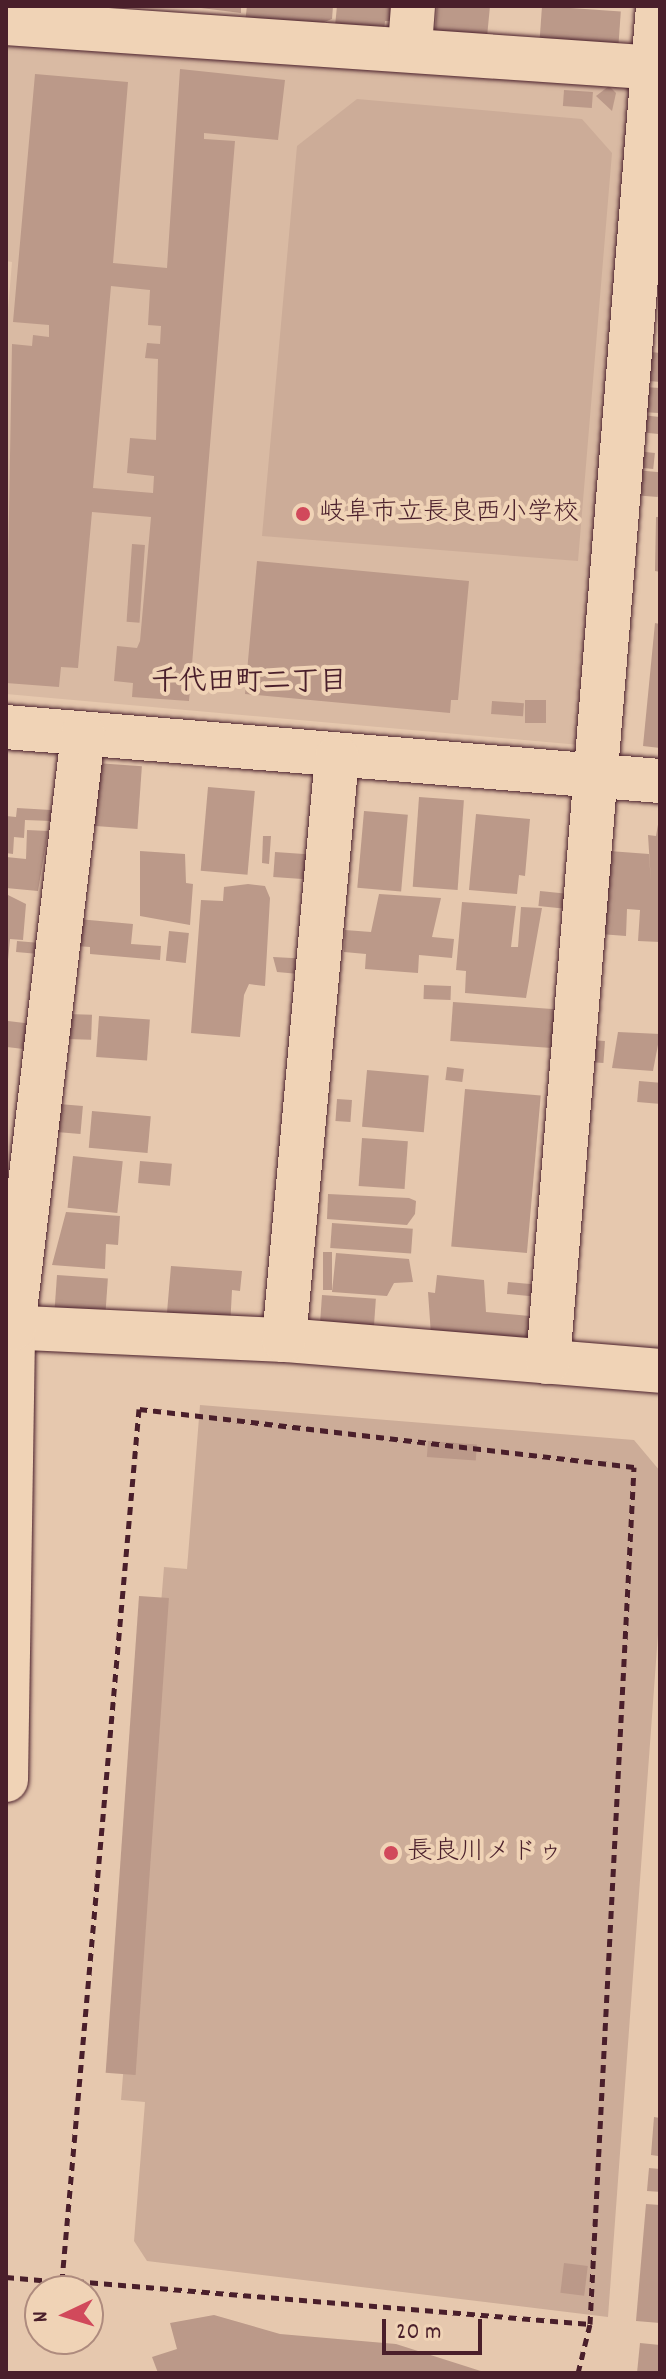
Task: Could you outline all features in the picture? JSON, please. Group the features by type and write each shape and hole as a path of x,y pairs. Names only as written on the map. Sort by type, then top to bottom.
{"street":[{"path":"548,1362 594,775 657,67 658,6"},
{"path":"6,23 154,19 411,26 657,67"},
{"path":"6,727 337,757 660,781"},
{"path":"6,1780 10,1327 83,734"},
{"path":"284,1340 337,757"},
{"path":"10,1327 284,1340 660,1371"}],"path":[{"path":"575,2323 62,2280 139,1409 634,1467 590,2324 578,2373"},
{"path":"6,2277 590,2324"}],"shaded area":[{"name":"岐阜市立長良西小学校","path":"6,38 636,86 580,745 6,694 6,334 12,262 6,261"},
{"path":"357,99 582,119 612,153 578,561 262,536 297,146"},
{"name":"長良川メドゥ","path":"200,1405 634,1440 660,1471 660,1607 608,2317 147,2261 134,2241 145,2102 121,2100 164,1567 187,1569"}],"building":[{"path":"185,6 241,6 241,13"},
{"path":"247,6 333,6 332,19 322,23 283,20 283,25 245,22"},
{"path":"337,6 392,6 391,21 385,21 384,31 335,26"},
{"path":"437,6 490,6 487,37 435,32"},
{"path":"542,6 621,12 618,51 539,46"},
{"path":"180,69 285,80 278,140 204,133 204,139 235,141 189,701 132,697 133,683 114,681 117,646 137,648 140,641 151,517 92,512 78,668 61,667 59,687 6,683 12,344 32,346 33,335 49,337 49,325 13,322 35,74 128,82 113,263 167,268","holes":["111,286 150,290 148,325 161,326 160,344 147,343 145,358 158,359 156,440 130,438 127,473 154,476 153,493 93,488"]},
{"path":"609,86 616,93 612,111 596,96"},
{"path":"564,90 593,92 592,108 563,106"},
{"path":"642,351 660,353 660,382 639,380"},
{"path":"644,387 660,388 658,413 642,412"},
{"path":"641,415 660,417 658,434 639,432"},
{"path":"636,451 655,453 653,469 634,467"},
{"path":"635,470 660,472 658,497 633,495"},
{"path":"656,517 660,517 660,572 655,571"},
{"path":"132,544 145,545 140,623 127,622"},
{"path":"257,561 469,581 458,700 451,700 450,713 245,694"},
{"path":"655,623 660,624 660,748 643,746"},
{"path":"525,700 546,700 546,723 525,723"},
{"path":"492,701 524,703 523,716 491,714"},
{"path":"96,763 142,766 137,829 92,826"},
{"path":"208,787 255,791 248,875 201,871"},
{"path":"419,797 464,800 458,890 413,887"},
{"path":"17,808 51,810 51,821 25,820 24,838 14,837 13,854 6,853 6,816 16,817"},
{"path":"364,811 408,815 401,892 357,888"},
{"path":"660,813 660,942 638,941 640,910 627,909 626,936 600,934 609,851 649,854 651,883 648,835 656,836"},
{"path":"476,814 530,819 525,876 519,875 517,894 469,890"},
{"path":"27,830 48,831 38,891 6,888 6,857 26,859"},
{"path":"263,836 271,836 269,864 262,863"},
{"path":"140,851 185,854 186,883 193,884 190,925 140,916"},
{"path":"275,852 315,855 313,880 273,877"},
{"path":"248,884 265,886 270,898 265,986 249,984 244,995 240,1037 191,1033 201,900 223,901 224,887"},
{"path":"540,891 567,894 565,909 538,906"},
{"path":"6,894 26,904 23,940 10,939 8,960"},
{"path":"379,894 441,898 432,937 454,939 452,958 419,955 418,973 365,969 366,954 344,952 345,930 371,932"},
{"path":"462,902 516,906 511,947 518,947 521,907 542,908 526,998 465,993 466,971 456,970"},
{"path":"78,919 133,924 131,944 161,946 160,960 90,954 90,947 76,946"},
{"path":"169,931 189,933 186,963 166,961"},
{"path":"17,941 40,943 39,954 16,952"},
{"path":"273,957 311,959 310,975 277,972"},
{"path":"424,985 451,986 450,1000 424,999"},
{"path":"453,1002 559,1009 556,1048 450,1041"},
{"path":"67,1014 92,1015 91,1040 66,1039"},
{"path":"99,1016 150,1020 147,1060 96,1057"},
{"path":"8,1021 33,1024 30,1050 6,1047"},
{"path":"618,1032 660,1034 653,1071 612,1068"},
{"path":"590,1040 605,1041 603,1063 588,1062"},
{"path":"447,1067 464,1069 462,1082 445,1080"},
{"path":"367,1070 429,1075 424,1132 362,1127"},
{"path":"639,1081 660,1083 658,1104 637,1102"},
{"path":"465,1089 541,1096 527,1253 451,1246"},
{"path":"337,1099 352,1100 350,1122 335,1121"},
{"path":"59,1104 83,1106 80,1134 57,1132"},
{"path":"92,1111 151,1116 148,1153 89,1148"},
{"path":"362,1138 408,1141 405,1189 359,1186"},
{"path":"73,1156 123,1161 117,1213 68,1208"},
{"path":"140,1161 172,1164 170,1186 138,1183"},
{"path":"328,1194 409,1198 416,1201 415,1214 407,1225 327,1219"},
{"path":"66,1212 120,1216 118,1245 106,1244 105,1269 52,1265"},
{"path":"332,1223 413,1229 411,1254 330,1248"},
{"path":"323,1252 332,1252 332,1290 323,1290"},
{"path":"336,1253 409,1259 413,1282 394,1283 387,1296 332,1292"},
{"path":"171,1266 242,1271 240,1291 232,1290 230,1328 166,1324"},
{"path":"57,1275 108,1279 105,1315 54,1312"},
{"path":"437,1275 484,1280 486,1312 530,1316 528,1342 431,1335 428,1292 435,1293"},
{"path":"508,1282 533,1284 532,1296 507,1294"},
{"path":"322,1295 376,1299 374,1329 320,1325"},
{"path":"428,1441 477,1444 476,1460 427,1457"},
{"path":"139,1596 169,1598 136,2075 106,2073"},
{"path":"654,2117 660,2118 658,2156 651,2155"},
{"path":"649,2168 660,2169 658,2192 647,2191"},
{"path":"646,2204 660,2205 660,2323 636,2321"},
{"path":"564,2263 588,2266 584,2296 560,2293"},
{"path":"214,2315 280,2334 396,2344 487,2373 158,2373 152,2357 177,2349 170,2323"},
{"path":"640,2343 660,2345 660,2373 637,2373"}],"place":[{"name":"岐阜市立長良西小学校","path":"303,514"},
{"name":"長良川メドゥ","path":"391,1853"}],"district":[{"name":"千代田町二丁目","path":"249,684"}]}
